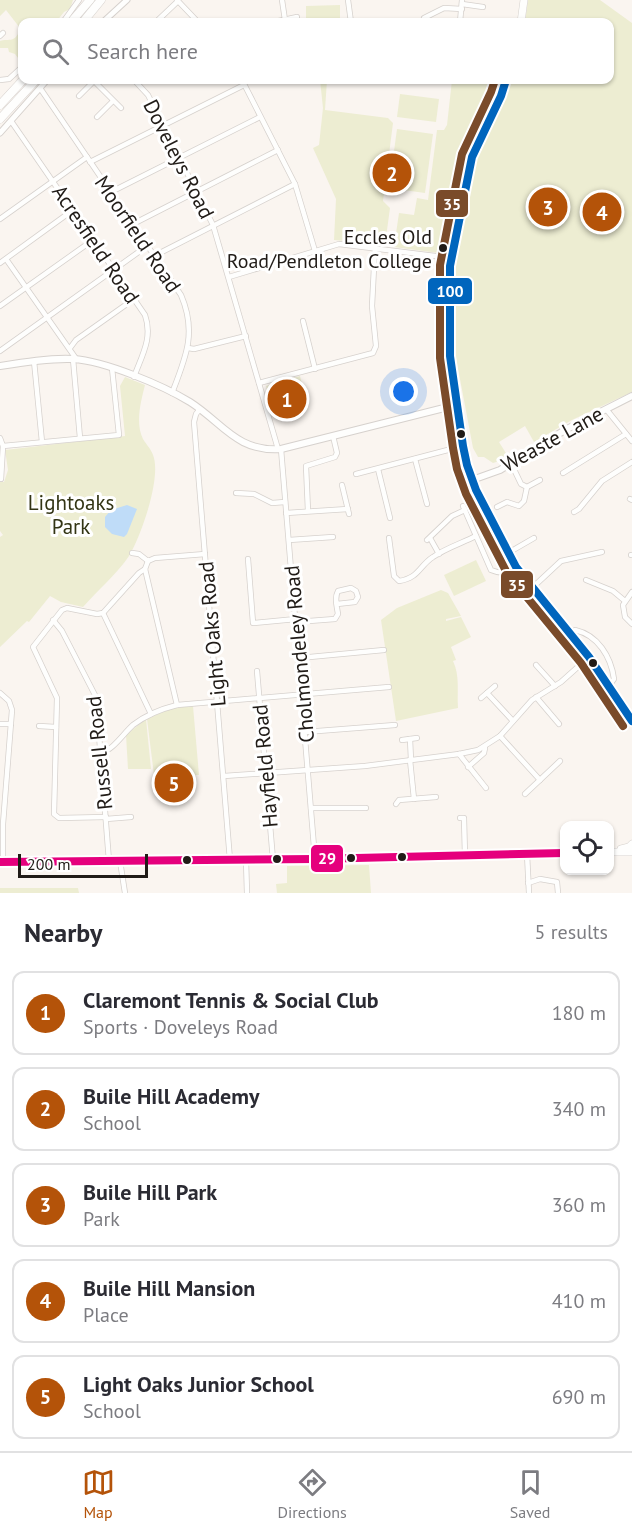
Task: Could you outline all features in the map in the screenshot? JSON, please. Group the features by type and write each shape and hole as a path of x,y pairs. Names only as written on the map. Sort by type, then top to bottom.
{"highway":[{"path":"75,18 90,0"},
{"path":"86,18 101,0"},
{"path":"0,105 19,84"},
{"path":"0,119 32,84"}],"main road":[{"path":"522,18 524,0"},
{"path":"505,84 472,157 451,258 450,356 463,446 472,480 516,567 589,657 631,717"},
{"path":"0,366 34,361 75,360 112,368 172,393 200,409 242,443 263,449 279,449 456,405"},
{"name":"Weaste Lane","path":"472,480 500,470 565,430 632,396"},
{"path":"614,851 632,844"},
{"path":"614,852 632,852"},
{"path":"2,862 315,860 560,853"}],"street":[{"path":"66,18 79,0"},
{"path":"107,18 127,0"},
{"path":"282,0 285,18"},
{"path":"348,0 350,18"},
{"path":"160,18 177,1 194,18"},
{"path":"424,18 462,4 483,7"},
{"path":"293,18 297,17"},
{"path":"1,82 9,79 18,71"},
{"path":"0,133 44,84"},
{"path":"79,96 90,84"},
{"path":"98,84 121,108"},
{"name":"Doveleys Road","path":"138,84 148,95 213,225 279,449"},
{"path":"0,219 88,159 164,125 239,84"},
{"path":"244,84 295,184 315,251"},
{"name":"Moorfield Road","path":"40,88 183,301 188,314 190,335 188,348 172,393"},
{"path":"97,117 113,101"},
{"path":"111,192 260,117"},
{"name":"Acresfield Road","path":"11,121 145,315 148,336 135,376"},
{"path":"133,224 278,150"},
{"path":"154,256 295,184"},
{"path":"0,263 73,210"},
{"path":"0,306 93,240"},
{"path":"229,277 339,244 451,258"},
{"path":"0,351 147,246"},
{"path":"259,383 369,355 375,351 372,297 375,248"},
{"path":"6,259 70,348 75,360 80,438"},
{"path":"70,348 76,340 134,299"},
{"path":"303,321 315,369"},
{"path":"188,348 194,349 246,336"},
{"path":"34,361 42,442"},
{"path":"3,446 119,435 112,368"},
{"name":"Light Oaks Road","path":"200,409 194,422 230,860"},
{"path":"606,409 632,441"},
{"path":"563,474 626,434"},
{"path":"308,511 306,466 335,457 337,453 333,436"},
{"path":"0,438 3,446 1,479"},
{"path":"356,474 463,446"},
{"name":"Cholmondeley Road","path":"279,449 289,540 315,860"},
{"path":"415,459 427,504"},
{"path":"579,511 602,481 632,462"},
{"path":"511,463 522,484 527,487"},
{"path":"378,468 390,518"},
{"path":"569,470 572,475"},
{"path":"497,507 507,502 519,506 524,501 527,487 540,480"},
{"path":"286,513 349,512 342,485"},
{"path":"236,493 254,494 272,503 285,502"},
{"path":"439,554 428,539 464,508 491,570 498,573 511,572 516,567"},
{"path":"389,538 394,576 398,580 412,578 429,560 476,536"},
{"path":"289,540 333,537"},
{"path":"508,554 534,538"},
{"path":"532,588 561,561 602,552"},
{"path":"132,554 139,554 148,561"},
{"path":"177,705 145,569 152,558 205,554"},
{"path":"248,559 253,623 335,619 338,614 337,604 336,594 339,589 351,588 356,591 355,602 337,604"},
{"path":"131,817 59,818 54,814 57,696 33,647 63,610 67,608 103,614 145,569"},
{"path":"586,580 613,591 625,601"},
{"path":"632,592 623,606 625,617 632,624"},
{"path":"103,614 151,714"},
{"name":"Russell Road","path":"53,620 62,631 95,693 109,861"},
{"path":"570,634 575,630 580,631 592,638 603,649 613,670 614,679 609,686"},
{"path":"299,658 384,650"},
{"path":"224,776 410,760 459,754 485,748 500,736 536,697 555,686 589,657"},
{"path":"536,665 555,686"},
{"name":"Hayfield Road","path":"257,671 273,860"},
{"path":"481,698 495,686"},
{"path":"100,753 107,751 132,726 151,714 177,705 389,687"},
{"path":"0,693 11,704 12,724 3,790 2,862"},
{"path":"487,693 513,721"},
{"path":"536,697 559,724"},
{"path":"0,724 12,724"},
{"path":"305,732 395,725"},
{"path":"39,726 56,727"},
{"path":"500,736 540,780"},
{"path":"402,740 417,738"},
{"path":"410,739 414,799"},
{"path":"468,767 484,753 485,748"},
{"path":"459,754 486,788"},
{"path":"0,757 9,757"},
{"path":"525,794 560,761"},
{"path":"396,804 399,801 436,797"},
{"path":"311,808 366,807"},
{"path":"460,818 464,818 465,856"},
{"path":"528,854 529,893"},
{"path":"246,860 247,893"},
{"path":"120,861 125,893"},
{"path":"528,884 540,879 557,882 558,893"}],"green space":[{"path":"0,0 73,0 70,9 59,18 18,18 18,25 6,10 0,16"},
{"path":"528,0 600,0 632,23 632,392 572,420 534,442 525,426 499,442 509,458 493,463 484,457 478,457 473,448 456,358 454,256 473,158 509,84 614,84 614,18 526,18"},
{"path":"340,5 340,18 306,18 306,6"},
{"path":"18,33 18,58 9,52 8,48 0,48 0,41 16,36"},
{"path":"320,84 327,84 325,110 388,118 393,123 383,201 390,208 385,245 334,240 336,199 313,148 319,145 323,108"},
{"path":"452,84 499,84 462,164 453,202 446,254 394,247 399,213 414,215 417,198 428,200 437,130 444,130 447,125"},
{"path":"400,94 439,99 436,122 397,117"},
{"path":"397,129 433,134 425,193 389,188"},
{"path":"300,376 308,409 274,418 266,386"},
{"name":"Lightoaks Park","path":"125,377 145,385 139,426 155,465 153,491 134,547 119,569 83,607 61,602 50,596 29,622 27,621 0,647 0,537 3,535 0,531 0,482 4,482 8,470 5,450 125,436 120,386"},
{"path":"476,560 486,581 454,596 444,575"},
{"path":"441,590 448,593 461,616 446,619 446,621 461,617 471,637 451,647 456,660 453,661 457,678 458,708 396,721 381,620 397,608"},
{"path":"193,706 199,775 154,775 147,719 172,708"},
{"path":"146,719 151,769 128,769 126,735"},
{"path":"369,865 371,893 277,893 276,884 287,883 287,866"},
{"path":"0,888 78,888 79,893 0,893"}],"water":[{"path":"127,505 137,509 127,534 124,537 112,534 105,527 105,517 111,510"}],"transit line":[{"name":"35","path":"494,84 462,154 440,265 440,358 457,469 466,494 507,573 581,663 623,726"},
{"name":"100","path":"505,84 472,157 450,266 450,356 463,446 476,490 516,567 589,657 632,721"},
{"name":"29","path":"0,862 315,859 560,853"}],"place":[{"name":"Buile Hill Academy","path":"392,173"},
{"name":"Buile Hill Park","path":"548,207"},
{"name":"Buile Hill Mansion","path":"602,212"},
{"name":"Eccles Old Road/Pendleton College","path":"443,248"},
{"name":"Claremont Tennis & Social Club","path":"287,399"},
{"name":"Light Oaks Junior School","path":"174,783"}]}
